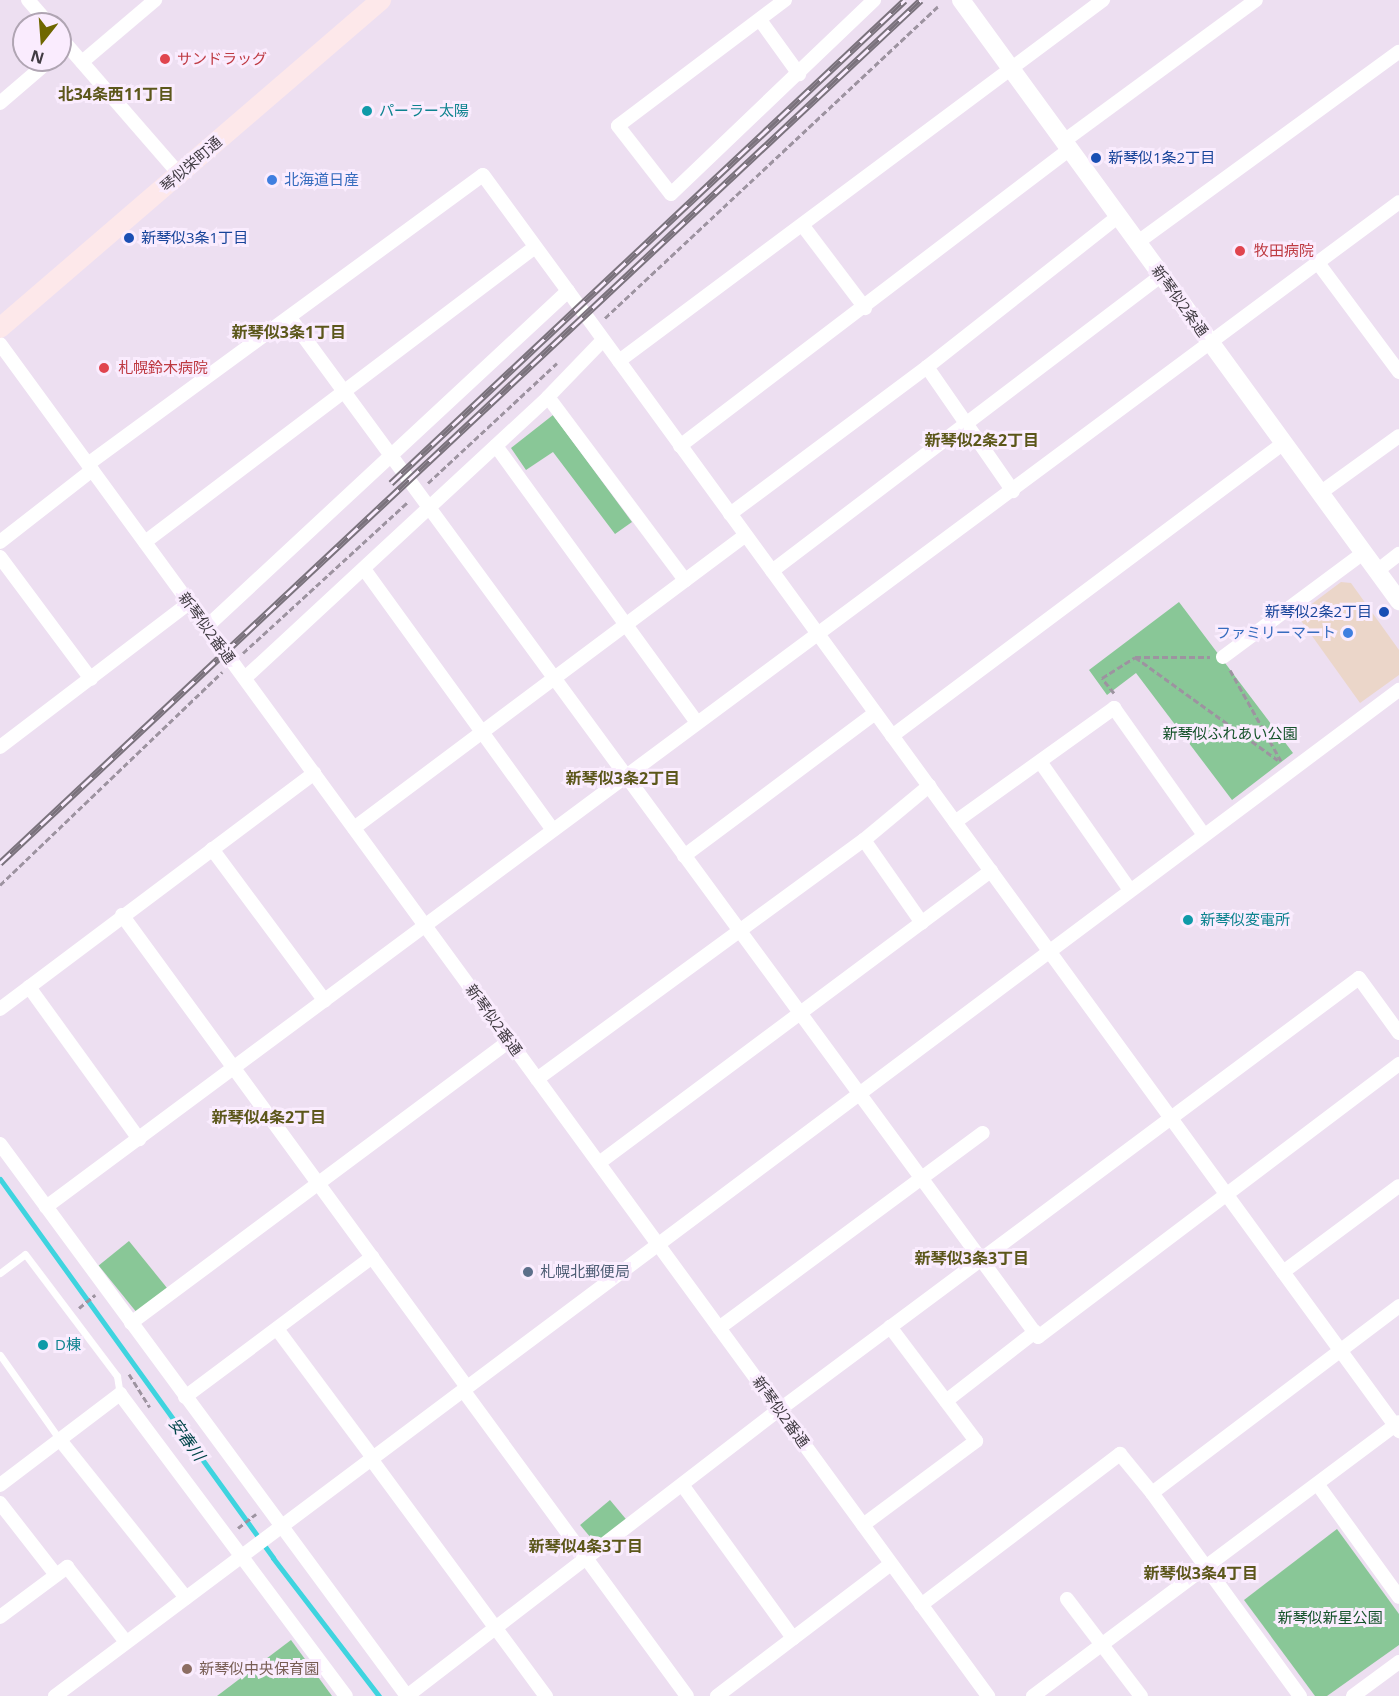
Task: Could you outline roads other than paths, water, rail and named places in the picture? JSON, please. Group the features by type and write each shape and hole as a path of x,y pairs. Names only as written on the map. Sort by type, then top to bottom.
{"main road":[{"name":"琴似栄町通","path":"0,328 381,0"}],"street":[{"path":"28,0 38,12"},
{"path":"82,62 155,0"},
{"path":"785,0 618,126 671,194 800,74 874,0"},
{"name":"新琴似2条通","path":"962,0 1399,601"},
{"path":"619,361 1103,0"},
{"path":"680,446 865,308 1067,145 1256,0"},
{"path":"760,20 800,74"},
{"path":"1138,242 1399,52"},
{"path":"72,53 179,174"},
{"path":"0,103 36,72"},
{"path":"0,542 90,467 483,175 1340,1350 1398,1426 1033,1696"},
{"path":"46,1207 1013,491 1209,340 1399,202"},
{"path":"730,514 927,367 1119,216"},
{"path":"803,226 865,308"},
{"path":"145,542 345,393 535,247"},
{"path":"1318,263 1399,372"},
{"path":"772,571 968,425 1162,275"},
{"path":"207,626 568,291"},
{"path":"290,318 919,1178 1038,1337 1399,1064"},
{"path":"244,678 496,446 603,340"},
{"name":"新琴似2番通","path":"0,344 988,1696"},
{"path":"927,367 1013,491"},
{"path":"548,397 685,580"},
{"path":"1320,493 1399,436"},
{"path":"892,736 1284,443"},
{"path":"496,446 697,723"},
{"path":"354,828 746,535"},
{"path":"1223,657 1363,553"},
{"path":"1377,571 1399,554"},
{"path":"0,557 91,679"},
{"path":"364,569 553,830"},
{"path":"0,747 189,603"},
{"path":"55,1696 1048,950 1399,690"},
{"path":"955,822 1041,763 1114,708 1204,835"},
{"path":"684,856 875,713"},
{"path":"1041,763 1130,890"},
{"path":"0,1009 314,772"},
{"path":"537,1078 864,840 929,786"},
{"path":"864,840 922,922"},
{"path":"212,849 325,1002"},
{"path":"599,1163 990,871"},
{"path":"122,915 372,1257 687,1696"},
{"path":"0,1144 185,1397 276,1530 407,1696 779,1410 1359,978 1399,1033"},
{"path":"28,987 139,1139"},
{"path":"131,1323 510,1041"},
{"path":"719,1328 983,1132"},
{"path":"1283,1272 1399,1185"},
{"path":"185,1397 372,1257"},
{"path":"1152,1493 1399,1306"},
{"path":"863,1525 976,1441 890,1327"},
{"path":"277,1329 546,1696"},
{"path":"946,1401 1035,1332"},
{"path":"0,1485 120,1394 246,1553 346,1696"},
{"path":"60,1440 186,1598"},
{"path":"921,1605 1120,1454 1152,1493 1300,1696"},
{"path":"1318,1485 1399,1597"},
{"path":"683,1486 793,1638"},
{"path":"0,1503 56,1575"},
{"path":"717,1696 891,1564"},
{"path":"0,1617 67,1567 126,1642"},
{"path":"1067,1599 1141,1696"},
{"path":"1353,1696 1399,1662"}],"lane":[{"path":"0,1273 25,1254 117,1376 120,1394"},
{"path":"0,1355 60,1440"}],"waterway":[{"name":"安春川","path":"0,1179 273,1558 379,1696"}],"railway":[{"path":"391,483 905,0"},
{"path":"0,863 921,0"}],"place":[{"name":"サンドラッグ","path":"165,59"},
{"name":"パーラー太陽","path":"367,111"},
{"name":"新琴似1条2丁目","path":"1096,158"},
{"name":"北海道日産","path":"272,180"},
{"name":"新琴似3条1丁目","path":"129,238"},
{"name":"牧田病院","path":"1240,251"},
{"name":"札幌鈴木病院","path":"104,368"},
{"name":"新琴似2条2丁目","path":"1384,612"},
{"name":"ファミリーマート","path":"1348,633"},
{"name":"新琴似変電所","path":"1188,920"},
{"name":"札幌北郵便局","path":"528,1272"},
{"name":"D棟","path":"43,1345"},
{"name":"新琴似中央保育園","path":"187,1669"}],"district":[{"name":"北34条西11丁目","path":"116,94"},
{"name":"新琴似3条1丁目","path":"289,332"},
{"name":"新琴似2条2丁目","path":"982,440"},
{"name":"新琴似3条2丁目","path":"623,778"},
{"name":"新琴似4条2丁目","path":"269,1117"},
{"name":"新琴似3条3丁目","path":"972,1258"},
{"name":"新琴似4条3丁目","path":"586,1546"},
{"name":"新琴似3条4丁目","path":"1201,1573"}],"park label":[{"name":"新琴似ふれあい公園","path":"1230,734"},
{"name":"新琴似新星公園","path":"1330,1618"}]}
